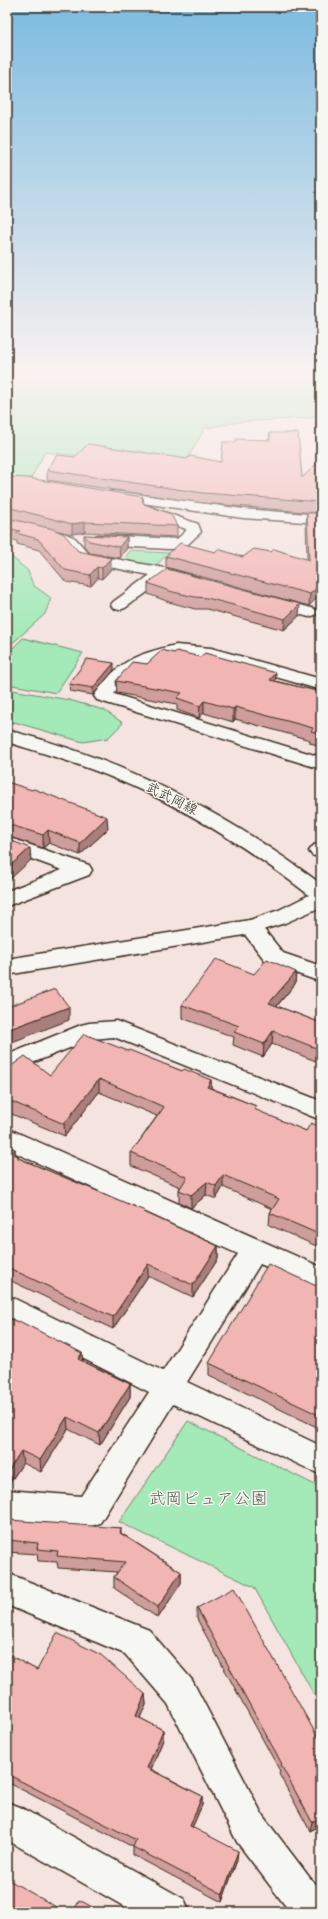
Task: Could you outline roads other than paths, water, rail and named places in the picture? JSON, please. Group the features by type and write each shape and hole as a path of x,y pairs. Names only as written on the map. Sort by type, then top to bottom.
{"street":[{"path":"70,541 85,539 169,544 181,543 193,532 193,527 146,510 102,498 234,514 281,518 321,519"},
{"path":"7,522 59,536 70,541 84,558 164,573 210,585"},
{"path":"119,605 164,573"},
{"path":"256,597 309,612"},
{"path":"321,685 211,653 176,650 150,656 125,669 104,696 321,763"},
{"name":"武武岡線","path":"7,736 99,765 164,793 246,840 321,894"},
{"path":"7,843 82,870 7,899"},
{"path":"321,849 319,852 321,852"},
{"path":"7,967 250,927 271,922 321,898"},
{"path":"250,927 275,958 321,974"},
{"path":"7,1064 88,1031 116,1029 321,1111"},
{"path":"7,1138 321,1279"},
{"path":"7,1505 89,1512 169,1388 255,1250"},
{"path":"7,1308 321,1461"},
{"path":"7,1589 137,1642 180,1692 250,1829 297,1891 317,1912"},
{"path":"7,1820 171,1912"}],"park label":[{"name":"武岡ピュア公園","path":"208,1498"}]}
